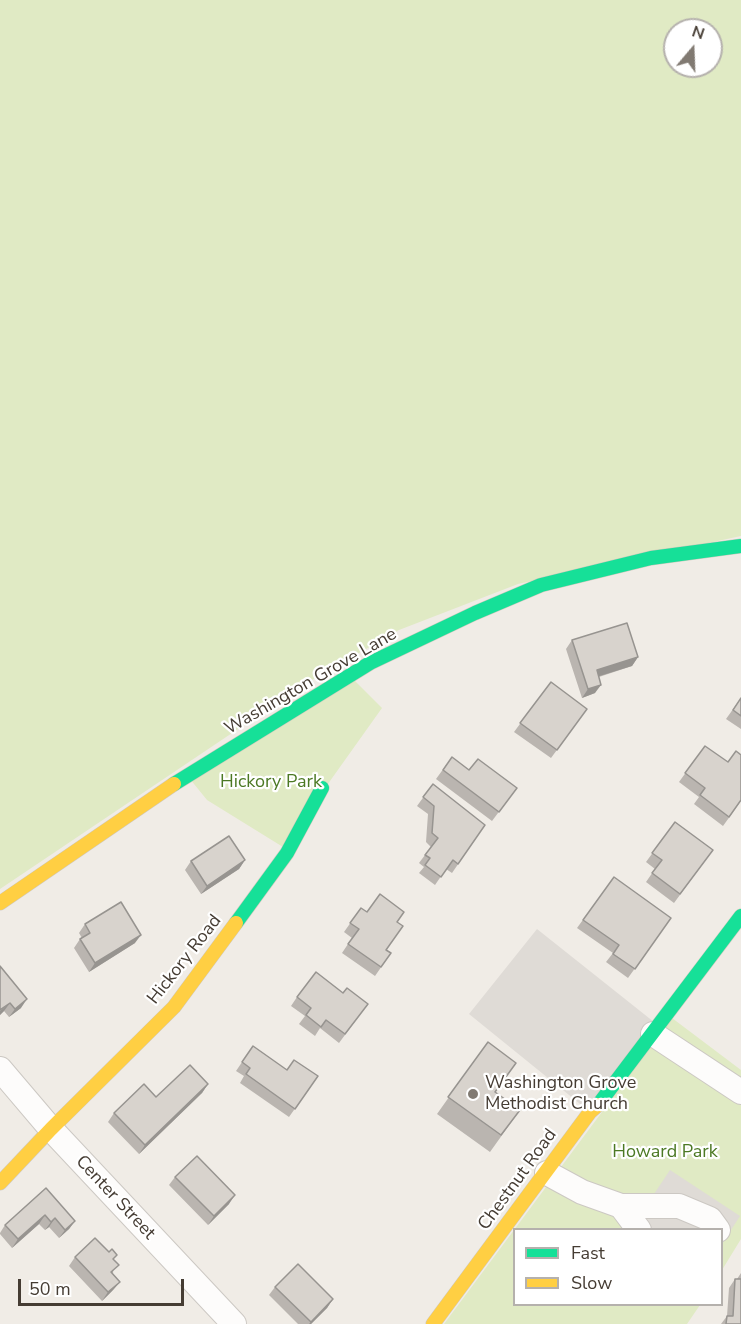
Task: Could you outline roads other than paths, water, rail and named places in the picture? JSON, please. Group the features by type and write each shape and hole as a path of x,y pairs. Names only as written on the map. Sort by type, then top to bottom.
{"street":[{"name":"Washington Grove Lane","path":"0,903 182,778 370,663 475,613 541,585 651,558 741,546"},
{"name":"Hickory Road","path":"0,1183 174,1007 287,853 322,788"},
{"name":"Chestnut Road","path":"433,1324 590,1112 603,1101 741,916"},
{"path":"653,1034 741,1092"},
{"name":"Center Street","path":"0,1070 51,1129 234,1324"},
{"path":"547,1173 582,1192 621,1206 679,1206 710,1219 717,1228"},
{"path":"621,1206 638,1228"}],"place":[{"name":"Washington Grove Methodist Church","path":"473,1094"}],"park label":[{"name":"Hickory Park","path":"271,783"},
{"name":"Howard Park","path":"665,1153"}]}
